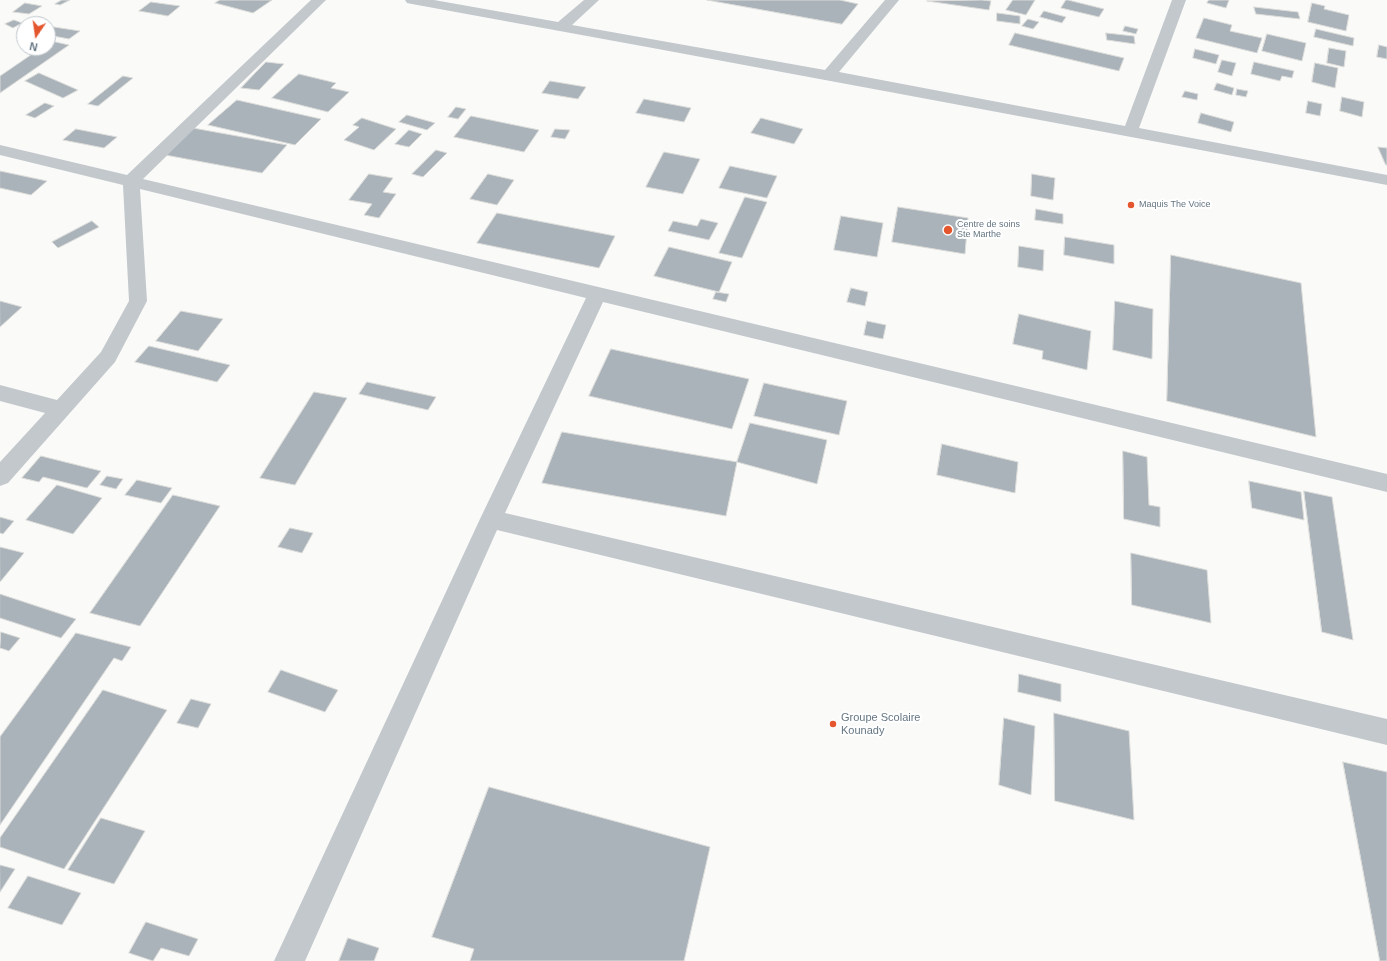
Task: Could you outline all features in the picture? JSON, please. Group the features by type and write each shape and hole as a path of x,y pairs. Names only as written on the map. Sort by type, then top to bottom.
{"street":[{"path":"0,477 108,357 138,301 131,181 319,0"},
{"path":"412,0 560,28 829,75 1387,180"},
{"path":"560,28 592,0"},
{"path":"829,75 892,0"},
{"path":"1130,132 1179,0"},
{"path":"0,150 597,295 1387,483"},
{"path":"289,961 491,519 597,295"},
{"path":"0,393 61,409"},
{"path":"491,519 1387,732"}],"building":[{"path":"62,0 70,0 60,5 55,4"},
{"path":"220,0 272,0 253,13 215,3"},
{"path":"707,0 840,0 858,4 842,24"},
{"path":"1013,0 1035,0 1026,15 1006,10"},
{"path":"1066,0 1104,9 1099,17 1061,8"},
{"path":"1209,0 1229,0 1226,8 1207,3"},
{"path":"927,1 991,1 989,10"},
{"path":"151,2 180,6 168,16 139,11"},
{"path":"25,3 42,6 29,14 13,12"},
{"path":"1312,3 1325,6 1324,9 1349,15 1346,31 1308,22"},
{"path":"1254,7 1298,12 1300,19 1256,14"},
{"path":"1044,11 1066,17 1062,23 1040,17"},
{"path":"997,13 1020,16 1020,24 997,21"},
{"path":"1204,18 1232,25 1230,31 1262,38 1257,53 1196,38"},
{"path":"1028,19 1039,22 1033,29 1022,26"},
{"path":"14,20 16,21 16,26 13,28 5,24"},
{"path":"1125,26 1138,29 1136,34 1123,31"},
{"path":"56,27 80,31 69,39 56,37"},
{"path":"1316,29 1354,38 1353,46 1314,37"},
{"path":"1015,33 1124,58 1119,71 1009,45"},
{"path":"1106,33 1134,36 1135,44 1107,40"},
{"path":"1267,34 1306,43 1302,61 1262,51"},
{"path":"56,42 69,45 56,54"},
{"path":"1379,45 1387,47 1387,59 1377,57"},
{"path":"1329,48 1346,51 1344,67 1327,63"},
{"path":"1195,49 1219,55 1216,64 1193,58"},
{"path":"29,56 53,56 0,93 0,76"},
{"path":"1222,60 1236,63 1232,76 1218,72"},
{"path":"266,62 284,64 259,90 241,88"},
{"path":"1254,62 1294,71 1292,78 1282,76 1280,81 1251,74"},
{"path":"1315,63 1338,68 1335,88 1312,82"},
{"path":"39,73 78,90 63,98 25,81"},
{"path":"299,74 336,83 331,88 349,92 328,112 272,98"},
{"path":"123,76 133,78 98,106 88,104"},
{"path":"550,81 586,87 578,99 542,93"},
{"path":"1217,83 1234,88 1232,95 1214,90"},
{"path":"1237,89 1248,91 1246,97 1236,95"},
{"path":"1185,91 1198,94 1197,100 1182,97"},
{"path":"1342,97 1364,102 1362,117 1340,111"},
{"path":"644,99 691,108 684,122 636,113"},
{"path":"237,100 321,119 295,145 208,125"},
{"path":"1308,101 1322,104 1320,116 1306,113"},
{"path":"45,103 54,106 35,118 26,115"},
{"path":"456,107 466,109 458,119 448,117"},
{"path":"1201,113 1234,122 1231,132 1198,123"},
{"path":"407,115 435,123 427,130 399,122"},
{"path":"471,116 539,130 524,152 454,137"},
{"path":"362,118 396,129 374,150 344,140 359,127 353,125"},
{"path":"761,118 803,129 794,144 751,133"},
{"path":"193,128 287,145 262,173 165,155"},
{"path":"76,129 117,137 104,148 63,140"},
{"path":"555,129 570,130 565,139 551,137"},
{"path":"409,130 422,134 409,147 395,144"},
{"path":"1378,147 1387,148 1387,165 1386,165"},
{"path":"436,150 447,153 423,177 412,174"},
{"path":"664,152 700,159 683,194 646,187"},
{"path":"730,166 777,176 767,198 719,188"},
{"path":"0,171 47,181 31,195 0,188"},
{"path":"369,174 393,178 383,192 396,194 379,218 364,215 372,204 349,200"},
{"path":"488,174 514,180 497,205 470,199"},
{"path":"1032,174 1055,178 1053,200 1031,196"},
{"path":"745,197 767,202 742,258 719,253"},
{"path":"898,207 968,218 965,254 892,242"},
{"path":"1036,209 1063,214 1063,224 1035,220"},
{"path":"497,213 615,236 599,268 477,243"},
{"path":"841,216 883,223 877,257 834,250"},
{"path":"701,219 718,223 709,240 668,231 673,221 697,226"},
{"path":"92,221 99,227 58,248 52,242"},
{"path":"1065,237 1114,245 1114,264 1064,255"},
{"path":"1019,246 1044,250 1043,271 1018,267"},
{"path":"669,247 732,262 719,292 654,276"},
{"path":"1171,255 1301,283 1316,437 1167,401"},
{"path":"851,288 868,292 865,306 847,302"},
{"path":"716,292 729,294 726,302 713,299"},
{"path":"0,301 22,307 0,327"},
{"path":"1115,301 1153,309 1152,359 1113,350"},
{"path":"181,311 223,319 198,351 156,341"},
{"path":"1019,314 1091,331 1087,370 1042,359 1043,351 1013,344"},
{"path":"867,321 886,325 883,339 864,335"},
{"path":"149,346 230,365 217,382 135,362"},
{"path":"611,349 749,379 732,429 589,396"},
{"path":"367,382 436,397 428,410 359,394"},
{"path":"764,383 847,401 839,435 754,416"},
{"path":"314,392 347,398 295,485 260,478"},
{"path":"750,423 827,440 817,484 737,462"},
{"path":"562,432 737,462 726,516 542,483"},
{"path":"942,444 1018,462 1015,493 937,475"},
{"path":"1123,451 1147,457 1149,505 1160,507 1160,527 1124,519"},
{"path":"41,456 101,471 87,488 43,477 39,482 22,478"},
{"path":"107,476 123,479 116,489 100,485"},
{"path":"137,480 172,488 161,503 125,495"},
{"path":"1249,481 1301,492 1304,520 1252,508"},
{"path":"57,485 102,498 73,534 26,520"},
{"path":"1304,491 1332,497 1353,640 1322,632"},
{"path":"173,495 220,506 140,626 90,613"},
{"path":"0,517 14,521 3,534 0,533"},
{"path":"290,528 313,533 302,553 278,547"},
{"path":"0,547 24,553 0,582"},
{"path":"1131,553 1207,570 1211,623 1132,605"},
{"path":"0,594 76,619 61,638 0,618"},
{"path":"1,632 20,638 9,651 0,648"},
{"path":"76,633 131,647 122,661 114,658 0,825 0,737"},
{"path":"281,670 338,690 325,712 268,692"},
{"path":"1019,674 1061,684 1061,702 1018,692"},
{"path":"103,690 167,710 64,869 0,847 0,838"},
{"path":"191,699 211,704 198,728 177,723"},
{"path":"1054,713 1129,731 1134,820 1055,801"},
{"path":"1004,718 1035,726 1031,795 999,785"},
{"path":"1343,762 1387,772 1387,961 1380,961"},
{"path":"489,787 710,847 684,961 470,961 474,949 432,937"},
{"path":"101,818 145,831 114,884 68,870"},
{"path":"0,865 15,869 0,892"},
{"path":"28,876 81,893 62,925 8,908"},
{"path":"146,922 198,939 189,956 161,948 153,961 129,953"},
{"path":"348,938 379,948 374,961 339,961"}],"place":[{"name":"Maquis The Voice","path":"1131,205"},
{"name":"Centre de soins Ste Marthe","path":"948,230"},
{"name":"Groupe Scolaire Kounady","path":"833,724"}]}
